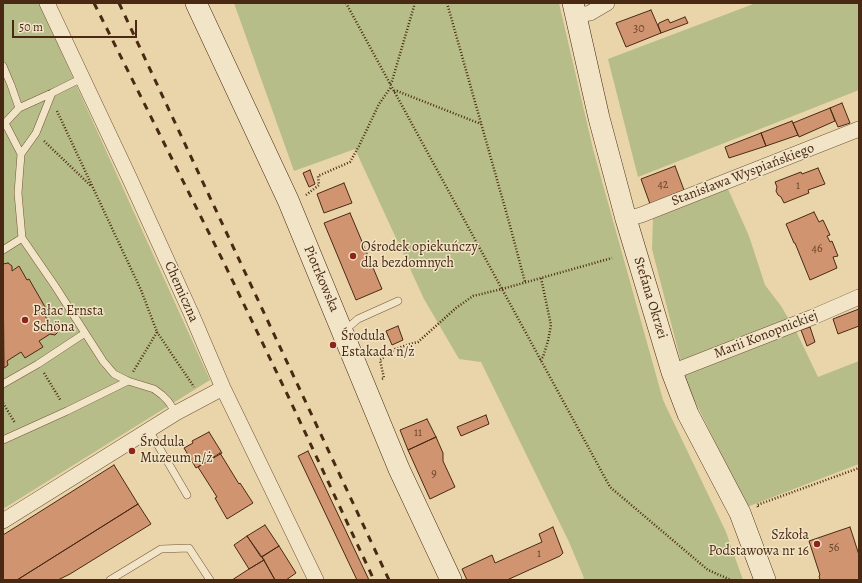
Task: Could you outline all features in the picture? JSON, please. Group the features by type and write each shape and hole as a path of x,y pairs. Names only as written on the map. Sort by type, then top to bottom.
{"street":[{"name":"Chemiczna","path":"47,3 129,177 191,313 223,388 316,580"},
{"name":"Piotrkowska","path":"196,3 289,203 399,468 451,580"},
{"path":"574,9 590,12 607,3"},
{"name":"Stefana Okrzei","path":"574,9 599,118 626,219 672,372 688,414 740,513 765,580"},
{"name":"Stanisława Wyspiańskiego","path":"626,219 641,215 859,129"},
{"name":"Marii Konopnickiej","path":"672,372 813,317 859,297"},
{"path":"3,521 176,413 223,388"}],"lane":[{"path":"3,66 19,108"},
{"path":"21,154 5,123 19,108 82,78"},
{"path":"52,93 36,133 21,154 18,194 22,238 103,361 114,374 128,381 154,390 162,395 176,413"},
{"path":"3,250 22,238"},
{"path":"342,329 351,325 358,319 398,301"},
{"path":"3,384 38,364 85,333"},
{"path":"3,440 128,381"},
{"path":"149,430 187,494"},
{"path":"110,580 161,549 189,548 210,580"}],"path":[{"path":"346,3 610,487 708,570 731,580"},
{"path":"289,203 307,194 319,185 318,176 350,162 379,104 392,82 415,3"},
{"path":"447,3 525,282"},
{"path":"394,92 397,91 481,124"},
{"path":"52,93 59,116 141,290 157,332 186,373 200,399"},
{"path":"36,133 93,187"},
{"path":"380,380 384,378 380,360 395,349 418,342 456,308 473,296 612,258"},
{"path":"540,360 543,357 551,325 541,278"},
{"path":"128,381 157,332"},
{"path":"38,364 67,411"},
{"path":"3,403 21,432"},
{"path":"757,506 859,468"}],"green space":[{"path":"3,3 39,3 210,380 3,509"},
{"path":"234,3 559,3 593,149 663,400 726,532 743,580 581,580 584,578 569,542 481,362 459,359 424,299 355,149 294,171"},
{"path":"756,3 859,3 859,90 638,177 608,59"},
{"path":"728,189 749,236 765,285 781,306 796,331 818,377 859,361 859,464 747,507 687,385 652,249 653,218"}],"building":[{"path":"651,10 661,33 626,47 616,23"},
{"path":"685,17 688,23 661,33 658,25 659,23 668,19 670,23"},
{"path":"842,103 850,123 838,127 830,108"},
{"path":"830,108 835,121 799,137 793,123"},
{"path":"792,121 798,135 766,146 761,133"},
{"path":"761,133 766,146 729,158 725,147"},
{"path":"675,166 684,190 650,204 641,179"},
{"path":"818,168 825,184 808,190 809,193 784,203 776,191 777,187 775,182 801,172 802,174"},
{"path":"310,170 315,184 309,187 303,173"},
{"path":"344,183 352,203 324,213 317,194"},
{"path":"814,212 819,222 823,220 830,235 827,236 830,242 832,241 838,256 833,257 837,268 810,280 786,224"},
{"name":"Ośrodek opiekuńczy dla bezdomnych","path":"350,213 382,289 356,300 324,223"},
{"name":"Pałac Ernsta Schöna","path":"8,263 12,266 12,271 19,266 27,280 29,279 48,312 44,314 51,326 56,326 59,331 55,335 50,334 39,341 43,347 25,358 21,352 7,361 8,365 4,368 3,264"},
{"path":"859,309 859,326 838,334 833,319"},
{"path":"398,326 403,340 392,345 386,331"},
{"path":"810,327 815,342 807,346 801,330"},
{"path":"486,415 489,424 461,436 457,427"},
{"path":"427,419 436,437 408,450 400,430"},
{"path":"209,432 222,453 196,468 184,448 193,443 192,441"},
{"path":"436,437 443,453 443,461 455,487 430,499 408,450"},
{"path":"308,451 369,580 357,580 298,456"},
{"path":"220,453 239,484 240,483 253,503 227,519 215,498 217,497 198,467"},
{"path":"114,465 138,504 17,580 3,580 3,535"},
{"path":"138,504 151,524 58,580 17,580"},
{"path":"265,525 279,546 261,557 247,536"},
{"path":"553,527 563,553 560,556 507,580 467,580 462,569 492,555 495,563 542,542 539,534"},
{"path":"850,527 859,555 859,580 820,580 820,575 809,541"},
{"path":"247,536 264,560 249,569 234,545"},
{"path":"279,546 296,573 286,580 275,580 262,557"},
{"path":"264,560 275,580 232,580 249,569"}],"railway":[{"path":"94,3 225,265 374,580"},
{"path":"119,3 389,580"}],"place":[{"name":"Ośrodek opiekuńczy dla bezdomnych","path":"353,256"},
{"name":"Pałac Ernsta Schöna","path":"25,320"},
{"name":"Środula Estakada n/ż","path":"333,345"},
{"name":"Środula Muzeum n/ż","path":"132,451"},
{"name":"Szkoła Podstawowa nr 16","path":"817,544"}]}
